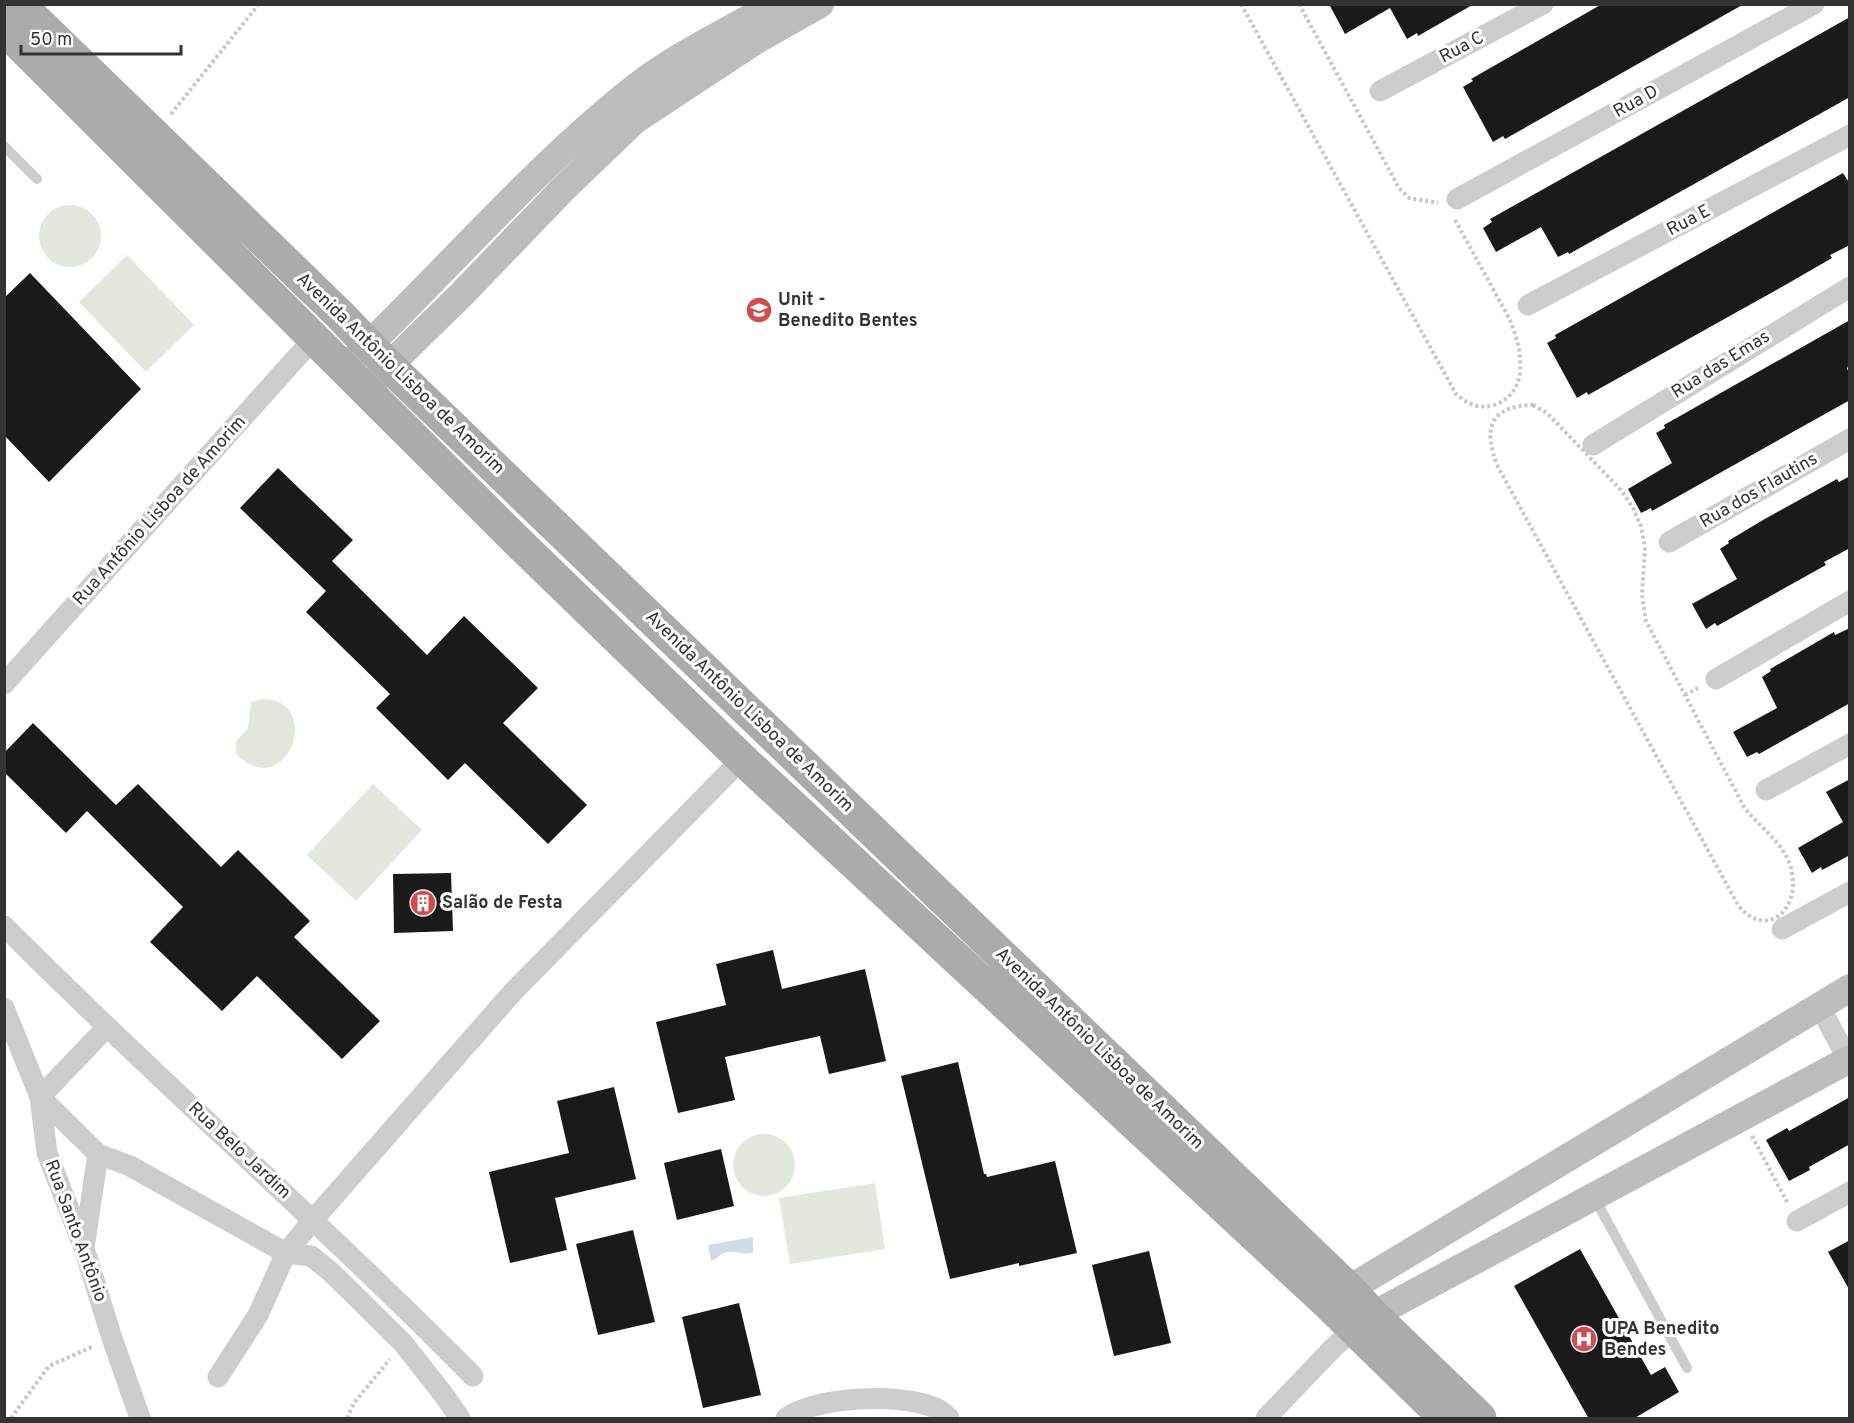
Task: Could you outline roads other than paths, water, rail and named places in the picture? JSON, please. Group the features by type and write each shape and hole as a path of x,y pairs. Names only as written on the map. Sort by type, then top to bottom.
{"main road":[{"name":"Avenida Antônio Lisboa de Amorim","path":"19,4 1146,1096 1363,1322 1445,1419"},
{"name":"Avenida Antônio Lisboa de Amorim","path":"4,30 315,337 515,539 742,759 1337,1295"},
{"name":"Avenida Antônio Lisboa de Amorim","path":"1363,1322 1480,1419"}],"street":[{"name":"Rua C","path":"1380,91 1543,4"},
{"name":"Rua D","path":"1449,204 1814,4"},
{"path":"355,378 379,355 542,170 630,91 656,72 796,8"},
{"name":"Rua E","path":"1528,305 1850,135"},
{"name":"Rua das Emas","path":"1588,447 1850,286"},
{"name":"Rua Antônio Lisboa de Amorim","path":"4,684 315,337"},
{"name":"Rua dos Flautins","path":"1669,542 1850,439"},
{"path":"1716,679 1850,601"},
{"path":"1766,790 1850,744"},
{"path":"218,1377 258,1314 286,1253 313,1220 512,993 742,759"},
{"path":"1782,929 1850,892"},
{"name":"Rua Belo Jardim","path":"4,926 75,997 406,1308 473,1376"},
{"path":"1337,1295 1850,988"},
{"path":"1266,1419 1334,1347 1363,1322 1849,1060 1819,1005"},
{"name":"Rua Santo Antônio","path":"4,1008 40,1097 47,1153 84,1248 140,1419"},
{"path":"107,1027 40,1097 98,1154 130,1166 286,1253 311,1256 331,1272 403,1343 444,1394 460,1419"},
{"path":"84,1248 98,1154"},
{"path":"1797,1221 1850,1192"},
{"path":"786,1419 815,1406 843,1400 893,1399 929,1405 942,1411 949,1419"}],"lane":[{"path":"4,146 37,179"},
{"path":"1594,1197 1687,1368"}],"place":[{"name":"Unit - Benedito Bentes","path":"759,310"},
{"name":"Salão de Festa","path":"423,903"},
{"name":"UPA Benedito Bendes","path":"1584,1339"}]}
